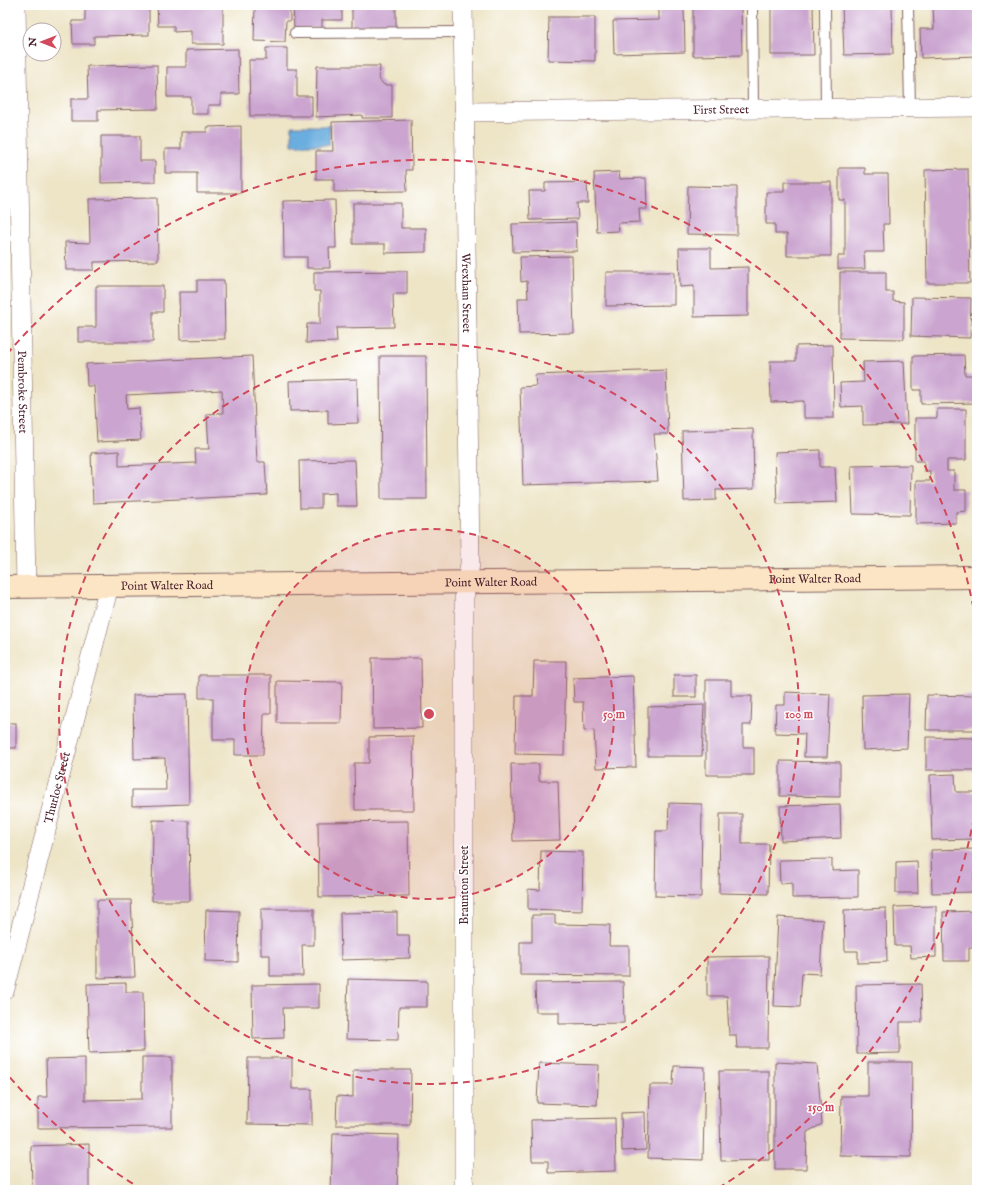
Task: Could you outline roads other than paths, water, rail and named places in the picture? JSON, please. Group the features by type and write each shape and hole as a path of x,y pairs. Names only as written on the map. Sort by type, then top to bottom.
{"street":[{"name":"Pembroke Street","path":"15,587 16,5"},
{"name":"Wrexham Street","path":"463,5 470,564 467,581"},
{"name":"First Street","path":"464,112 977,108"},
{"name":"Point Walter Road","path":"15,587 467,581 977,577"},
{"name":"Braunton Street","path":"464,1190 464,598 467,581"},
{"name":"Thurloe Street","path":"5,989 109,586"}],"lane":[{"path":"752,5 753,110"},
{"path":"825,5 826,109"},
{"path":"908,5 910,108"},
{"path":"295,33 463,32"}],"water":[{"path":"292,126 330,126 329,145 292,145"}]}
